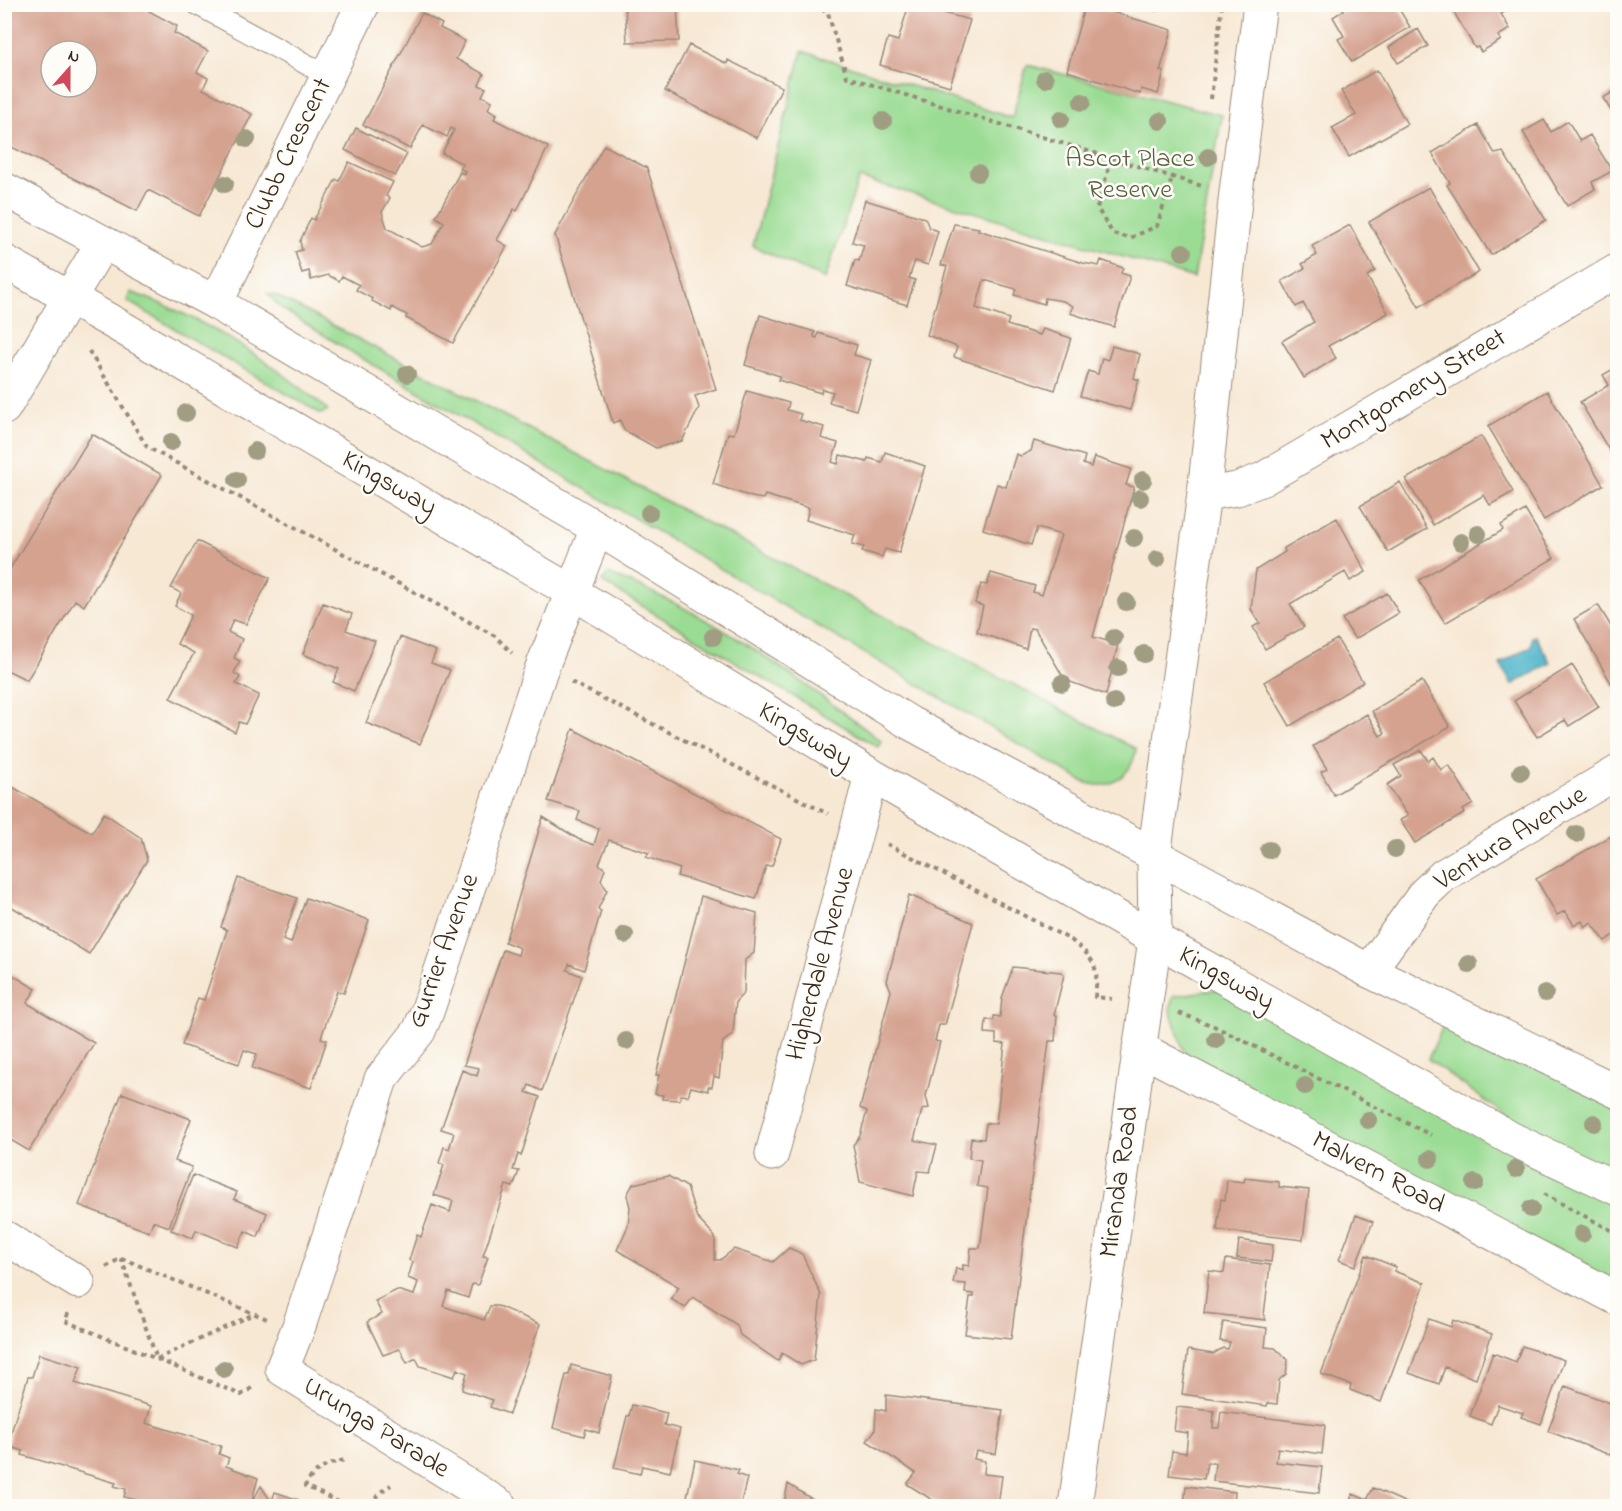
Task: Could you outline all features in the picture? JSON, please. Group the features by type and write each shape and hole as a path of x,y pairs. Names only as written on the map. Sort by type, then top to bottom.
{"street":[{"name":"Clubb Crescent","path":"216,303 363,4"},
{"name":"Miranda Road","path":"1075,1506 1155,939 1154,856 1204,494 1236,192 1260,4"},
{"path":"4,189 216,303 597,528 910,723 1369,971 1617,1092"},
{"path":"4,408 104,242"},
{"name":"Kingsway","path":"4,261 70,297 572,592 871,775 1155,939 1512,1139 1617,1189"},
{"name":"Montgomery Street","path":"1204,494 1236,489 1263,479 1617,270"},
{"name":"Gurrier Avenue","path":"282,1369 381,1079 419,1030 426,1012 541,670 597,528"},
{"name":"Ventura Avenue","path":"1369,971 1425,893 1444,875 1617,772"},
{"name":"Higherdale Avenue","path":"772,1154 871,775"},
{"name":"Malvern Road","path":"1139,1048 1617,1299"},
{"path":"4,1237 78,1282"},
{"name":"Urunga Parade","path":"282,1369 501,1506"}],"lane":[{"path":"196,4 328,76"}],"path":[{"path":"813,4 828,13 847,78 1172,178 1236,192"},
{"path":"1210,106 1222,4"},
{"path":"1111,160 1096,208 1113,234 1130,238 1157,225 1172,178"},
{"path":"1201,186 1202,175"},
{"path":"89,351 147,447 495,636 509,648 515,658"},
{"path":"562,677 833,817"},
{"path":"878,839 1071,940 1092,957 1097,977 1095,998 1112,999"},
{"path":"1175,1011 1215,1026 1438,1139"},
{"path":"1542,1194 1617,1234"},
{"path":"121,1258 157,1359"},
{"path":"121,1258 271,1321 282,1369 241,1395 65,1321 78,1282 121,1258"},
{"path":"157,1359 254,1314"},
{"path":"347,1506 305,1486 311,1476 321,1467 348,1459"},
{"path":"371,1506 379,1492 391,1485"}],"green space":[{"name":"Ascot Place Reserve","path":"802,51 1012,118 1027,65 1222,115 1194,278 859,178 825,279 753,246"},
{"path":"130,292 184,314 234,341 282,374 328,410 321,414 127,301"},
{"path":"268,294 275,295 383,351 1136,749 1130,767 1118,780 1110,783 1101,785 1082,781 348,350 282,309"},
{"path":"608,574 681,607 750,647 784,669 881,741 878,747 602,582"},
{"path":"1240,986 1583,1172 1428,1059 1450,1011 1617,1092 1617,1299 1192,1075 1170,1010 1173,996"}],"water":[{"path":"1535,636 1551,663 1512,685 1500,664 1531,646 1532,637"}],"building":[{"path":"4,4 113,4 121,9 123,4 136,4 177,26 174,33 208,51 197,72 208,78 203,89 252,114 199,216 148,190 137,211 4,143"},
{"path":"625,4 677,4 679,41 627,42"},
{"path":"909,4 970,20 950,86 880,65 888,38 898,41"},
{"path":"1085,4 1172,30 1160,71 1164,72 1158,94 1141,89 1140,94 1067,71"},
{"path":"1136,4 1158,4 1156,11"},
{"path":"1340,4 1396,4 1410,27 1352,62 1338,39 1344,36 1333,17 1344,10"},
{"path":"1449,4 1518,4 1501,14 1510,29 1498,36 1501,40 1481,52 1478,47 1475,48"},
{"path":"422,13 442,24 440,28 465,41 456,59 484,74 479,85 486,88 482,96 492,101 488,109 497,114 494,119 548,147 517,211 514,209 497,240 507,246 453,343 406,318 407,315 392,307 391,311 372,301 373,299 356,290 359,285 342,276 339,281 328,275 311,280 309,271 302,273 295,252 302,250 300,241 311,218 314,220 336,179 339,181 349,162 393,182 386,196 390,198 382,212 387,228 422,247 432,244 444,222 436,217 460,172 464,174 465,171 460,169 463,164 442,153 454,130 451,128 447,137 423,125 410,149 363,125"},
{"path":"1418,29 1428,46 1398,63 1389,47"},
{"path":"689,45 727,64 728,60 782,87 757,138 665,91"},
{"path":"1377,70 1407,124 1349,157 1332,128 1356,115 1341,91"},
{"path":"1618,89 1618,122 1603,98"},
{"path":"1544,120 1551,132 1568,121 1580,141 1590,135 1612,171 1592,182 1595,189 1567,206 1523,132"},
{"path":"1478,125 1495,154 1503,152 1546,220 1491,255 1447,185 1450,183 1432,153"},
{"path":"356,128 407,154 395,176 345,150"},
{"path":"604,145 647,168 716,389 695,396 699,408 682,441 656,448 624,430 620,420 613,423 555,235"},
{"path":"1429,187 1479,272 1419,307 1369,222"},
{"path":"865,200 925,218 929,228 938,231 928,265 915,261 909,278 915,280 907,305 847,286 855,260 859,261 864,245 852,242"},
{"path":"954,224 979,228 978,230 1083,263 1099,266 1101,260 1123,268 1121,273 1130,276 1114,327 1070,313 1073,306 1063,301 1045,298 1044,304 1014,295 1016,289 984,280 976,308 1009,319 1007,325 1040,335 1043,329 1071,338 1055,390 954,357 957,347 927,335 947,266 941,265"},
{"path":"1350,225 1375,271 1367,276 1388,313 1328,346 1336,358 1304,378 1282,341 1314,322 1303,303 1296,307 1282,281 1305,268 1302,264 1317,255 1312,246"},
{"path":"760,315 815,332 814,337 817,338 818,333 857,345 854,355 871,360 856,410 829,402 833,392 822,389 821,393 778,380 780,376 745,365"},
{"path":"1112,346 1140,354 1134,378 1139,380 1130,410 1080,396 1088,371 1098,374 1102,358 1108,360"},
{"path":"1618,366 1618,458 1615,460 1580,402 1609,385 1603,375"},
{"path":"747,391 789,403 787,410 801,414 799,420 824,427 821,438 838,443 832,462 838,464 840,455 867,462 868,458 882,462 885,452 925,466 899,553 885,549 882,557 862,551 864,547 852,544 855,535 806,520 809,508 765,495 763,499 752,497 713,484 728,433 734,434"},
{"path":"1547,391 1603,485 1544,520 1488,426"},
{"path":"92,434 162,475 84,606 75,600 27,680 7,670 4,675 4,570 8,572"},
{"path":"1481,436 1513,492 1490,505 1484,495 1433,525 1406,479"},
{"path":"1034,441 1085,456 1083,464 1091,467 1094,457 1131,469 1126,485 1134,487 1093,637 1118,644 1106,695 1065,680 1035,629 1030,628 1026,649 977,632 983,606 975,603 981,584 987,585 991,573 1035,586 1033,592 1042,595 1061,535 1037,528 1031,545 983,529 997,484 1006,487 1016,454 1021,456 1031,451"},
{"path":"1400,482 1427,529 1388,552 1360,506"},
{"path":"1525,510 1554,558 1445,623 1419,580 1503,530 1501,525"},
{"path":"1337,518 1366,572 1350,581 1345,572 1290,604 1304,627 1265,649 1253,627 1260,623 1251,609 1256,570 1285,552 1284,548"},
{"path":"197,541 270,578 246,624 233,620 228,632 242,639 234,658 240,661 234,673 240,677 236,684 259,695 245,724 239,722 235,732 170,698 194,653 177,644 191,615 175,606 181,593 171,588"},
{"path":"1387,593 1399,613 1355,639 1342,619"},
{"path":"323,603 352,614 346,630 375,641 354,691 333,682 339,669 303,654"},
{"path":"1598,605 1612,628 1618,625 1618,686 1614,688 1574,619"},
{"path":"400,637 436,651 431,663 450,670 420,744 366,723"},
{"path":"1337,639 1363,682 1290,726 1264,682"},
{"path":"1572,665 1599,707 1569,726 1565,720 1537,737 1514,701"},
{"path":"1422,681 1450,727 1334,795 1321,772 1327,769 1313,746 1367,714 1380,736 1385,733 1372,711"},
{"path":"573,729 781,839 772,866 766,866 756,899 677,876 680,869 646,857 649,853 609,840 599,864 605,869 601,880 607,890 598,909 601,911 584,970 569,964 567,970 582,976 542,1091 529,1085 526,1092 540,1097 521,1156 518,1154 513,1170 519,1171 513,1187 506,1185 483,1256 488,1257 478,1285 472,1284 468,1298 448,1291 443,1306 484,1320 490,1306 498,1306 540,1324 509,1414 490,1407 493,1400 462,1390 467,1373 457,1369 454,1377 420,1366 416,1358 407,1363 400,1349 383,1355 367,1322 382,1314 375,1301 397,1290 414,1295 418,1282 408,1278 413,1262 409,1260 417,1235 421,1237 432,1205 450,1212 453,1201 434,1195 444,1165 439,1163 444,1147 449,1149 454,1133 441,1129 462,1070 477,1076 479,1068 464,1065 503,950 518,955 520,948 505,942 543,817 578,839 594,845 599,829 577,820 580,811 548,801"},
{"path":"1421,750 1428,761 1433,757 1441,770 1449,765 1473,804 1463,810 1465,813 1415,843 1400,820 1408,816 1387,785 1401,776 1394,765"},
{"path":"4,782 92,833 104,813 141,838 147,860 89,954 4,902"},
{"path":"1618,832 1618,939 1615,934 1605,941 1591,922 1585,927 1582,921 1574,925 1565,911 1557,915 1536,879"},
{"path":"238,878 297,898 283,940 291,943 306,898 369,920 344,993 337,991 321,1038 327,1040 311,1088 252,1068 257,1054 244,1050 239,1064 182,1045 198,998 204,1000 227,930 221,927"},
{"path":"909,895 973,923 945,1025 939,1025 935,1041 940,1042 926,1096 929,1108 922,1110 914,1140 937,1145 930,1172 918,1171 913,1196 860,1182 853,1145 860,1136 867,1111 860,1108 891,991 887,981"},
{"path":"701,896 757,913 754,953 745,960 744,993 736,1001 733,1034 723,1042 719,1078 714,1076 712,1087 708,1087 708,1091 691,1087 688,1096 681,1095 679,1100 662,1099 663,1095 655,1094 659,1075 656,1075"},
{"path":"1013,967 1061,972 1064,975 1054,1015 1057,1015 1055,1041 1049,1041 1011,1339 965,1334 970,1297 974,1297 974,1294 965,1293 966,1284 953,1283 956,1268 963,1270 963,1265 969,1266 971,1248 980,1248 988,1188 977,1186 981,1160 969,1158 971,1138 984,1139 986,1123 996,1124 1005,1044 996,1043 996,1034 985,1033 986,1020 994,1020 994,1016 1000,1017 1002,998"},
{"path":"4,970 36,989 27,1003 94,1043 29,1151 4,1136"},
{"path":"122,1093 191,1119 175,1161 192,1167 169,1227 153,1221 149,1232 79,1205"},
{"path":"193,1175 237,1192 234,1199 267,1213 258,1237 245,1231 238,1247 196,1230 193,1238 171,1230"},
{"path":"668,1176 687,1187 697,1218 715,1237 715,1260 720,1260 734,1249 773,1262 789,1248 802,1254 821,1295 814,1360 801,1365 782,1353 778,1361 740,1335 737,1325 693,1297 685,1308 671,1299 679,1287 617,1250 628,1226 630,1207 627,1195 633,1184"},
{"path":"1245,1178 1279,1182 1279,1187 1309,1190 1303,1240 1217,1230 1221,1199 1225,1200 1227,1180 1244,1182"},
{"path":"1356,1215 1373,1222 1355,1266 1339,1260"},
{"path":"1239,1240 1273,1245 1271,1262 1237,1258"},
{"path":"1366,1255 1396,1267 1394,1271 1425,1283 1381,1402 1350,1390 1351,1385 1321,1374"},
{"path":"1226,1259 1270,1265 1264,1315 1266,1320 1204,1313 1209,1271 1224,1273"},
{"path":"1429,1319 1451,1327 1453,1320 1492,1334 1476,1379 1445,1367 1439,1384 1409,1373"},
{"path":"1223,1322 1267,1328 1265,1347 1275,1348 1288,1360 1286,1374 1279,1380 1277,1404 1268,1403 1267,1406 1182,1394 1188,1350 1213,1354 1223,1348 1228,1349 1230,1342 1220,1341"},
{"path":"1522,1346 1564,1360 1541,1424 1521,1417 1523,1413 1498,1405 1491,1424 1470,1416 1493,1353 1516,1362"},
{"path":"39,1354 81,1367 75,1383 151,1406 146,1423 221,1446 219,1454 229,1458 226,1466 258,1478 251,1504 261,1486 270,1500 272,1501 275,1492 299,1500 297,1506 139,1506 141,1501 124,1497 126,1489 114,1486 116,1483 22,1455 23,1451 7,1446 28,1377 32,1377"},
{"path":"571,1365 612,1376 599,1433 586,1429 584,1436 553,1428 566,1375 569,1375"},
{"path":"1565,1386 1618,1406 1618,1434 1610,1455 1548,1431"},
{"path":"886,1395 1003,1410 996,1454 976,1451 974,1459 985,1461 984,1474 1002,1476 998,1506 942,1506 907,1484 916,1473 867,1441 875,1430 876,1409 886,1411"},
{"path":"632,1405 667,1413 664,1425 680,1429 670,1472 642,1466 640,1474 614,1468"},
{"path":"1177,1407 1214,1411 1213,1428 1219,1428 1221,1412 1325,1425 1322,1454 1278,1448 1276,1462 1322,1467 1319,1493 1213,1481 1215,1463 1207,1463 1204,1479 1169,1475 1172,1451 1186,1453 1188,1433 1174,1431"},
{"path":"695,1460 739,1470 737,1474 747,1478 740,1506 685,1506"},
{"path":"788,1484 823,1506 781,1506 784,1503"},
{"path":"1186,1486 1235,1492 1234,1506 1184,1506"},
{"path":"1373,1488 1413,1506 1347,1506 1353,1494 1367,1500"}]}
